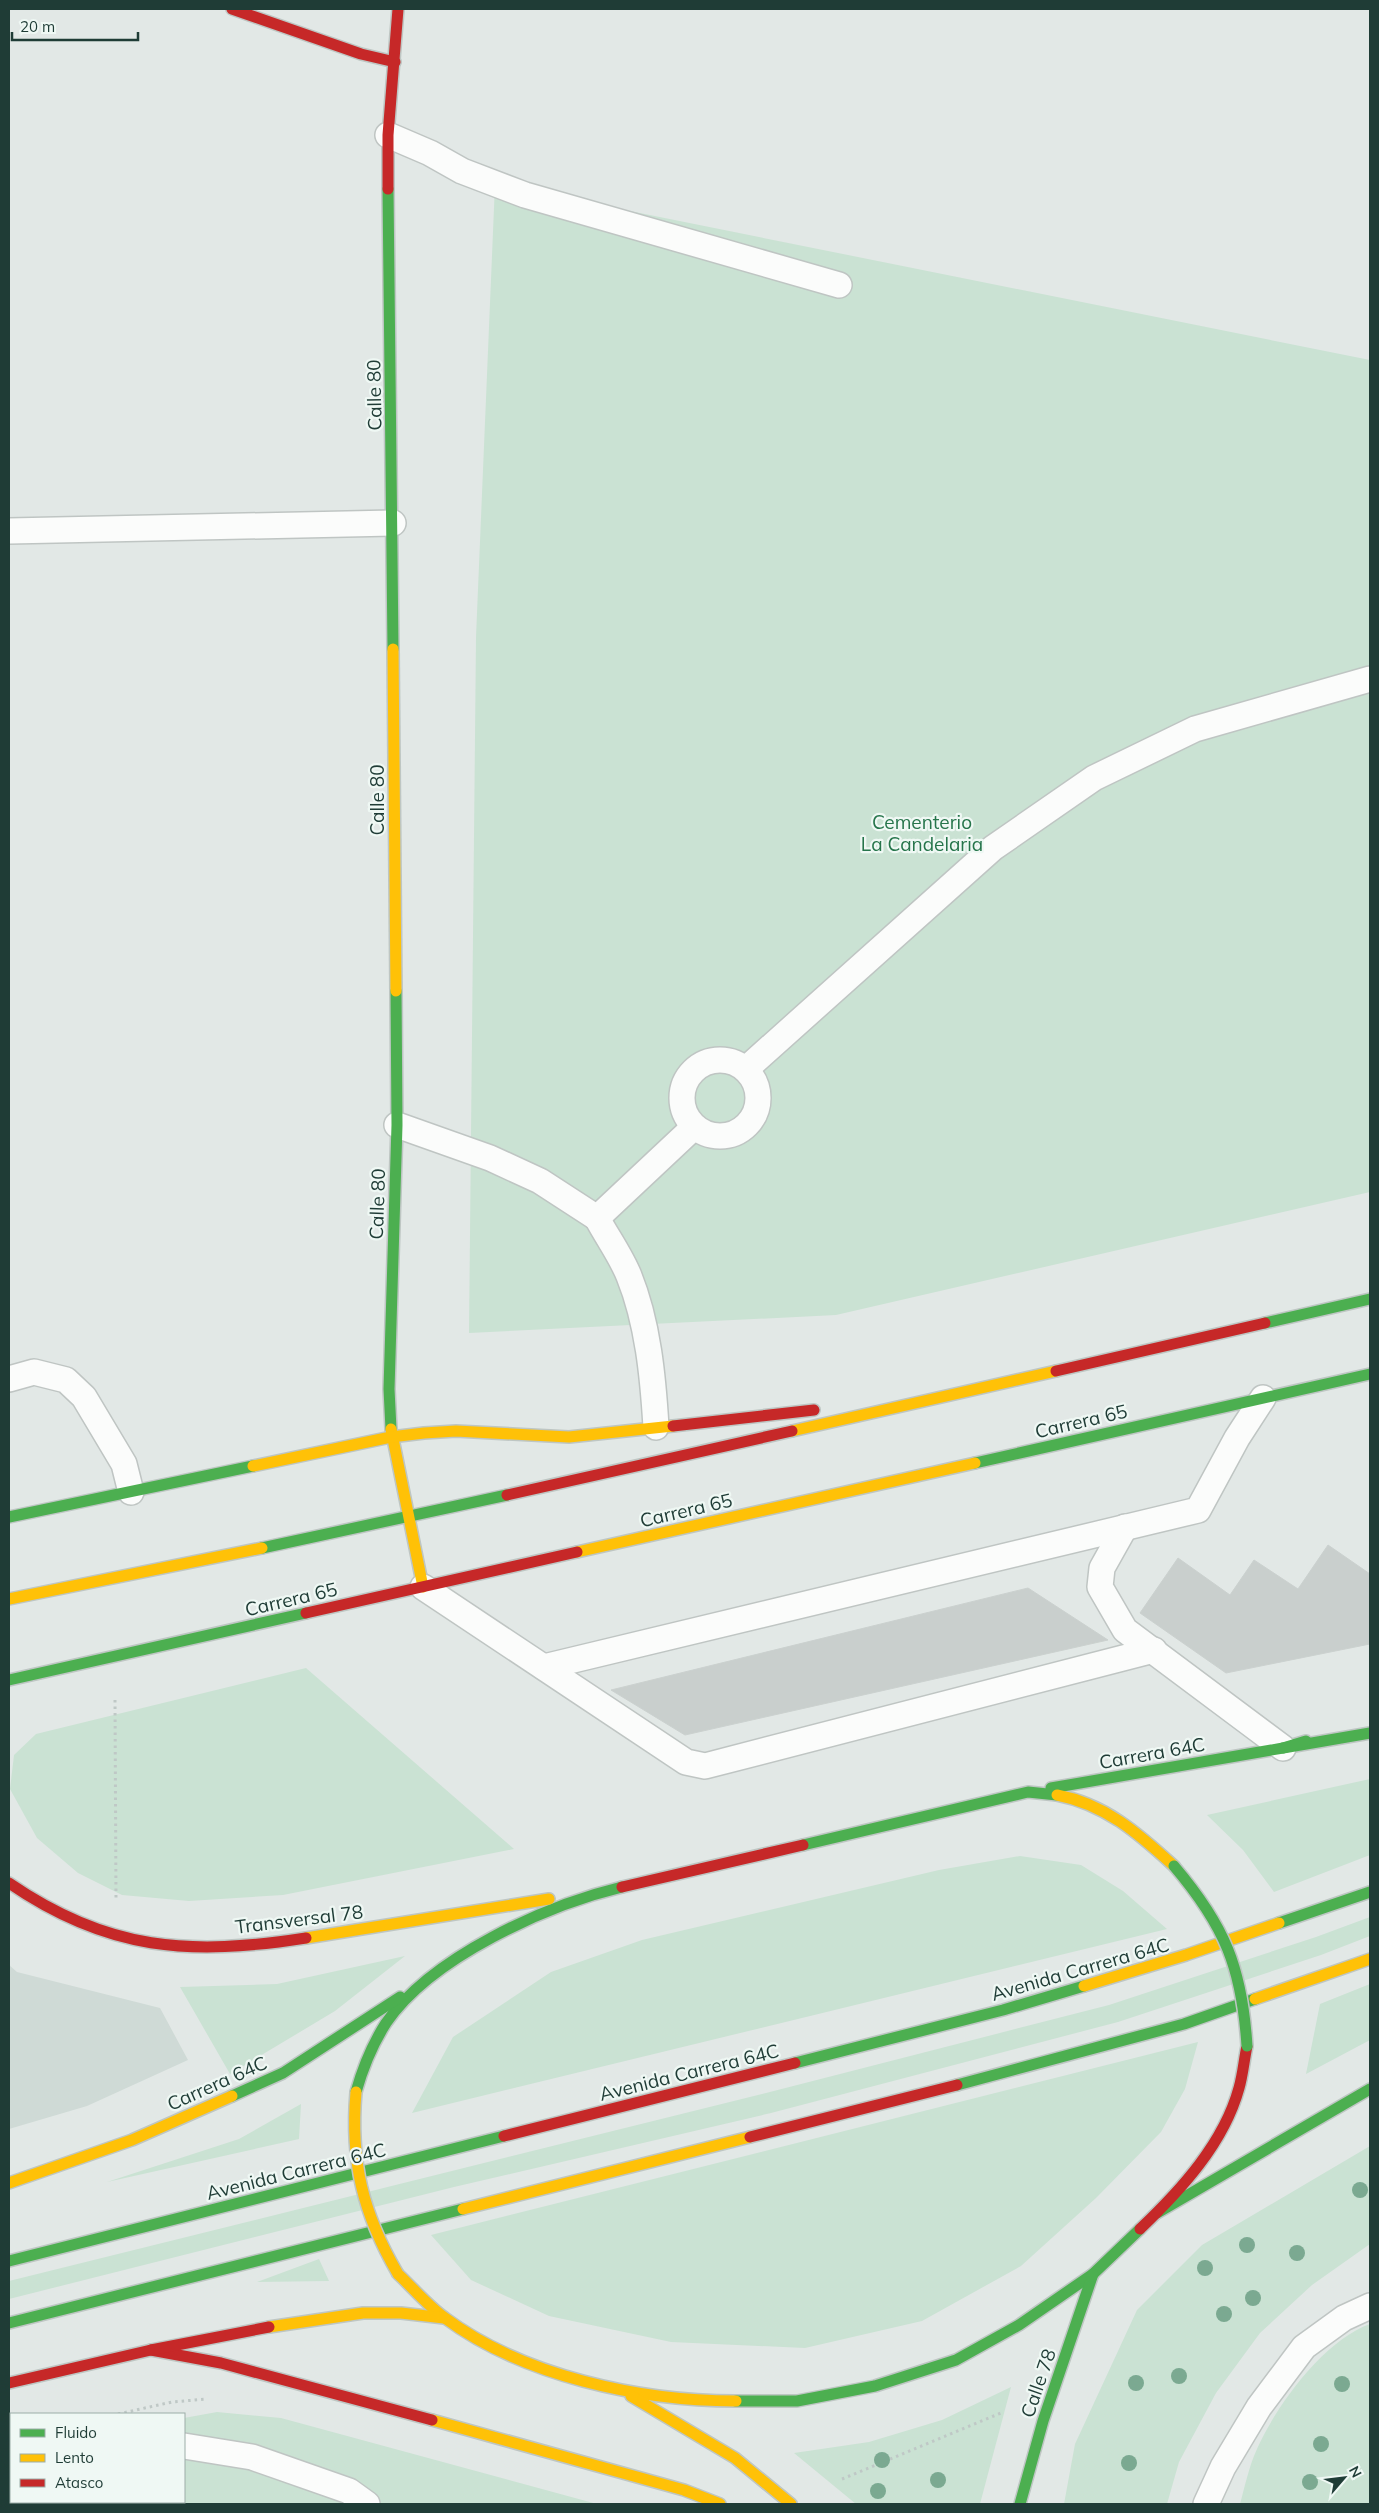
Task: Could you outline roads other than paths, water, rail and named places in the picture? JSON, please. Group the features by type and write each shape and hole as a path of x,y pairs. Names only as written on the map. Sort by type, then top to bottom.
{"main road":[{"path":"232,9 361,54 395,62"},
{"name":"Calle 80","path":"398,9 388,135 397,1125 389,1389 391,1437 423,1587"},
{"path":"9,1599 408,1518 1370,1299"},
{"name":"Carrera 65","path":"11,1682 423,1587 1370,1374"},
{"path":"9,1528 12,1516 391,1437 424,1432 457,1432 540,1438 656,1428 945,1396"},
{"path":"1283,1748 1370,1722"},
{"path":"1283,1748 1370,1733"},
{"name":"Carrera 64C","path":"1028,1792 1283,1748"},
{"path":"1028,1792 1070,1796 1103,1809 1127,1823 1174,1866 1197,1891 1220,1924 1238,1970 1246,2010 1247,2046 1239,2089 1217,2139 1191,2175 1156,2213 1093,2274 1019,2325 956,2360 875,2386 797,2401 717,2401 621,2390 552,2371 497,2350 444,2318 398,2274 380,2245 360,2187 353,2150 352,2120 356,2092 366,2058 387,2022 424,1981 475,1948 528,1919 605,1891 1028,1792"},
{"name":"Transversal 78","path":"9,1882 51,1909 94,1930 136,1941 185,1947 237,1946 300,1939 605,1891"},
{"name":"Avenida Carrera 64C","path":"9,2261 1003,2010 1186,1955 1370,1892"},
{"path":"9,2323 1031,2066 1184,2024 1370,1959"},
{"name":"Carrera 64C","path":"9,2183 132,2140 283,2073 424,1981"},
{"path":"1156,2213 1370,2089"},
{"name":"Calle 78","path":"1020,2504 1042,2421 1093,2274"},
{"path":"9,2383 151,2350 261,2328 363,2313 401,2313 444,2318"},
{"path":"151,2350 221,2363 286,2379 684,2490 720,2504"},
{"path":"621,2390 693,2431 751,2469 791,2504"}],"lane":[{"path":"388,135 430,153 462,171 525,195 839,285"},
{"path":"9,531 393,523"},
{"path":"746,1069 993,848 1094,778 1195,729 1370,679"},
{"path":"718,1058 733,1061 746,1069 755,1082 759,1096 757,1111 748,1124 737,1133 722,1136 706,1134 694,1127 685,1114 681,1100 683,1084 691,1071 704,1062 718,1058"},
{"path":"397,1125 490,1158 540,1180 597,1218 628,1275 639,1308 653,1378 656,1428"},
{"path":"597,1218 694,1127"},
{"path":"9,1379 34,1372 66,1380 84,1397 124,1464 131,1492"},
{"path":"544,1667 1198,1510 1238,1438 1263,1398"},
{"path":"1125,1527 1102,1568 1100,1587 1125,1630 1283,1748"},
{"path":"423,1587 686,1762 705,1766 1154,1650"},
{"path":"1206,2504 1223,2467 1260,2407 1304,2347 1346,2304 1370,2287"},
{"path":"1304,2347 1344,2318 1370,2306"},
{"path":"185,2446 252,2458 349,2491 368,2504"}],"park label":[{"name":"Cementerio La Candelaria","path":"922,833"}]}
